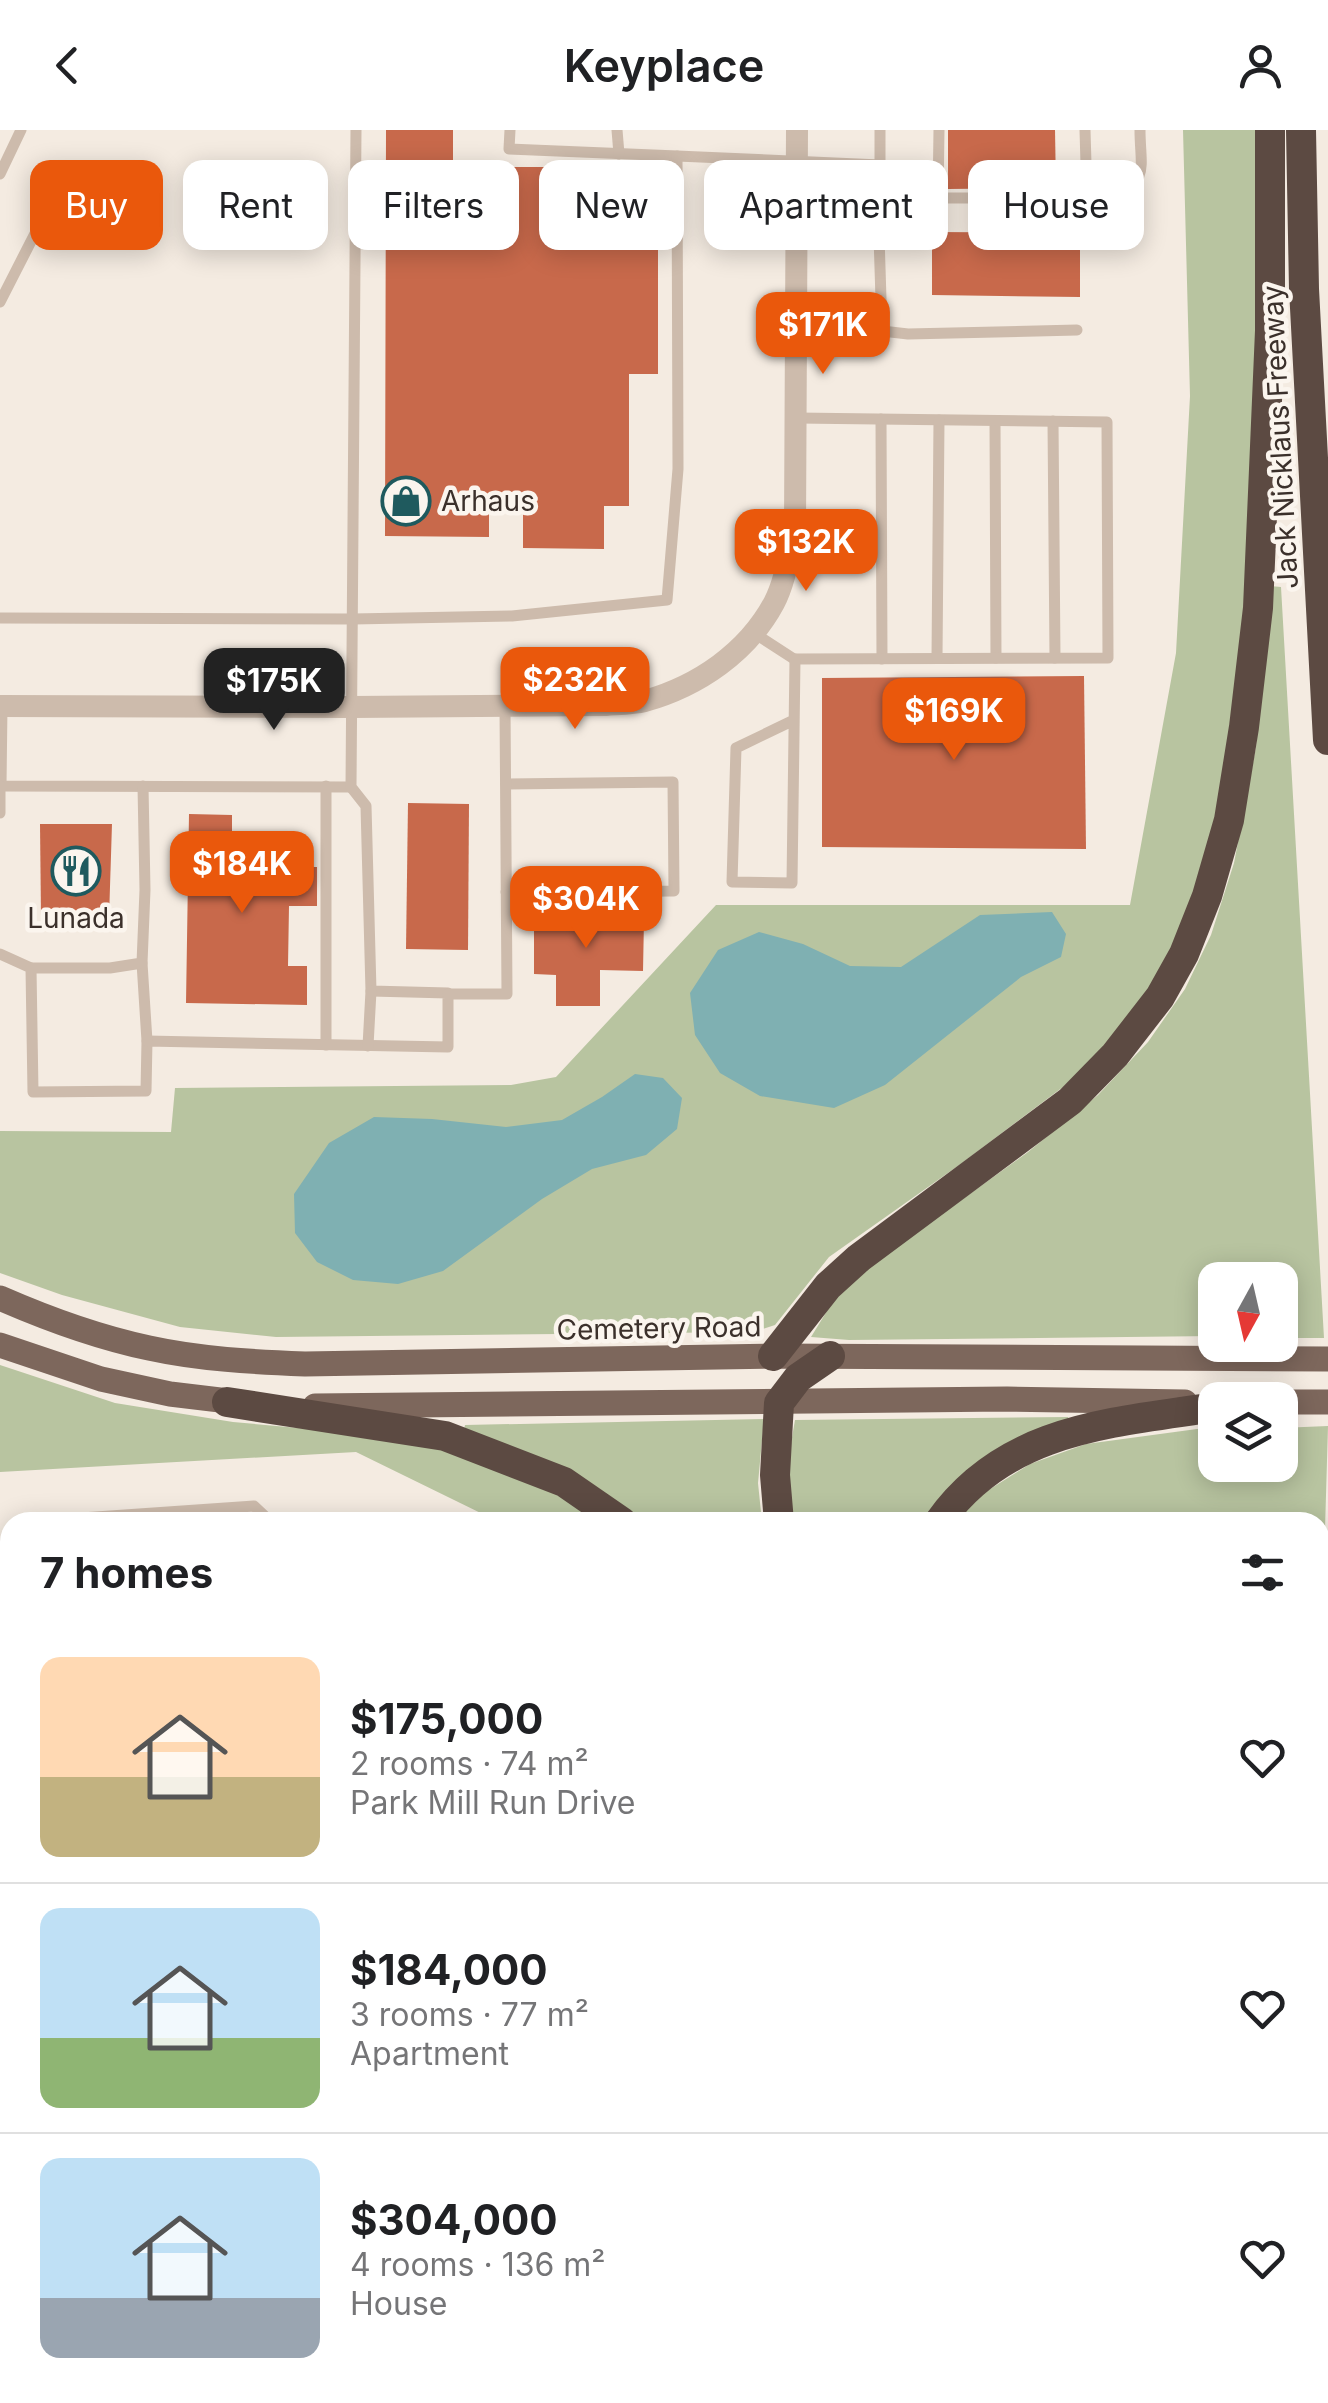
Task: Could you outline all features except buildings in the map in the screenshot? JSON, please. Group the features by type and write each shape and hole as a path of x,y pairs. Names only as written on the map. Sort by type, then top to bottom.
{"highway":[{"path":"774,1356 828,1286 859,1258 1070,1100 1115,1056 1160,997 1184,954 1207,896 1229,820 1258,608 1270,331 1270,130"},
{"name":"Jack Nicklaus Freeway","path":"1301,130 1304,289 1328,740"},
{"path":"778,1512 774,1476 780,1402 798,1378 830,1356"},
{"path":"227,1402 445,1436 564,1482 608,1512"},
{"path":"946,1512 980,1476 1049,1440 1098,1425 1198,1408"}],"main road":[{"name":"Cemetery Road","path":"0,1298 62,1324 124,1342 249,1362 774,1356 1328,1359"},
{"path":"0,1345 101,1379 170,1394 302,1406 1007,1399 1198,1405"},
{"path":"1298,1402 1328,1402"}],"street":[{"path":"798,130 798,160"},
{"path":"1,706 606,705 642,702 709,673 754,633 774,603 795,527 797,250"}],"lane":[{"path":"1,171 21,130"},
{"path":"356,130 350,787 366,806 368,1046"},
{"path":"510,130 509,149 758,160"},
{"path":"617,130 619,154"},
{"path":"880,130 880,160"},
{"path":"939,130 939,160"},
{"path":"1085,130 1086,160"},
{"path":"1140,130 1140,160"},
{"path":"0,618 512,616 666,600 678,470 678,156"},
{"path":"0,302 30,243"},
{"path":"879,250 882,332"},
{"path":"797,335 1077,330"},
{"path":"754,633 795,659 1108,658 1107,422 797,418"},
{"path":"881,419 882,659"},
{"path":"937,658 939,420"},
{"path":"995,420 996,658"},
{"path":"1053,421 1054,658"},
{"path":"794,720 736,748 732,882 792,884 795,659"},
{"path":"0,813 1,706"},
{"path":"370,991 507,994 506,706"},
{"path":"506,784 673,782 674,873 674,891 506,892"},
{"path":"0,786 350,787"},
{"path":"31,968 33,1092 146,1090 143,786"},
{"path":"326,786 326,1045"},
{"path":"0,954 31,968 142,964"},
{"path":"147,1041 448,1047 448,994"},
{"path":"168,1512 254,1506 260,1512"}],"green space":[{"path":"1183,130 1255,130 1257,342 1243,620 1217,826 1160,974 1110,1042 1063,1087 829,1257 775,1325 754,1332 276,1337 180,1327 62,1295 0,1273 0,1131 171,1132 175,1088 511,1085 556,1077 716,905 1130,905 1176,653 1190,396"},
{"path":"1270,586 1281,587 1324,1338 1298,1338 1298,1262 1198,1262 1198,1336 849,1340 811,1337 835,1298 868,1267 1028,1152 1098,1095 1148,1042 1185,989 1211,935 1234,863 1256,747"},
{"path":"0,1365 115,1403 233,1422 410,1438 489,1462 589,1512 479,1512 356,1452 0,1472"},
{"path":"1068,1417 1071,1424 941,1512 787,1512 786,1472 795,1420"},
{"path":"764,1419 758,1483 761,1512 631,1512 464,1430 465,1425"},
{"path":"1328,1426 1326,1512 965,1512 979,1496 1030,1464 1086,1444 1197,1429 1198,1482 1298,1482 1298,1427"}],"water":[{"path":"1052,912 1066,934 1061,957 1021,977 885,1085 834,1108 760,1096 720,1073 695,1035 690,993 718,950 759,932 803,944 850,966 901,967 980,915"},
{"path":"635,1074 663,1078 682,1098 677,1129 646,1155 592,1169 542,1199 443,1271 398,1284 353,1280 317,1262 295,1233 294,1194 329,1143 374,1117 506,1127 562,1120"}],"place":[{"name":"Arhaus","path":"406,501"},
{"name":"Lunada","path":"76,871"}]}
